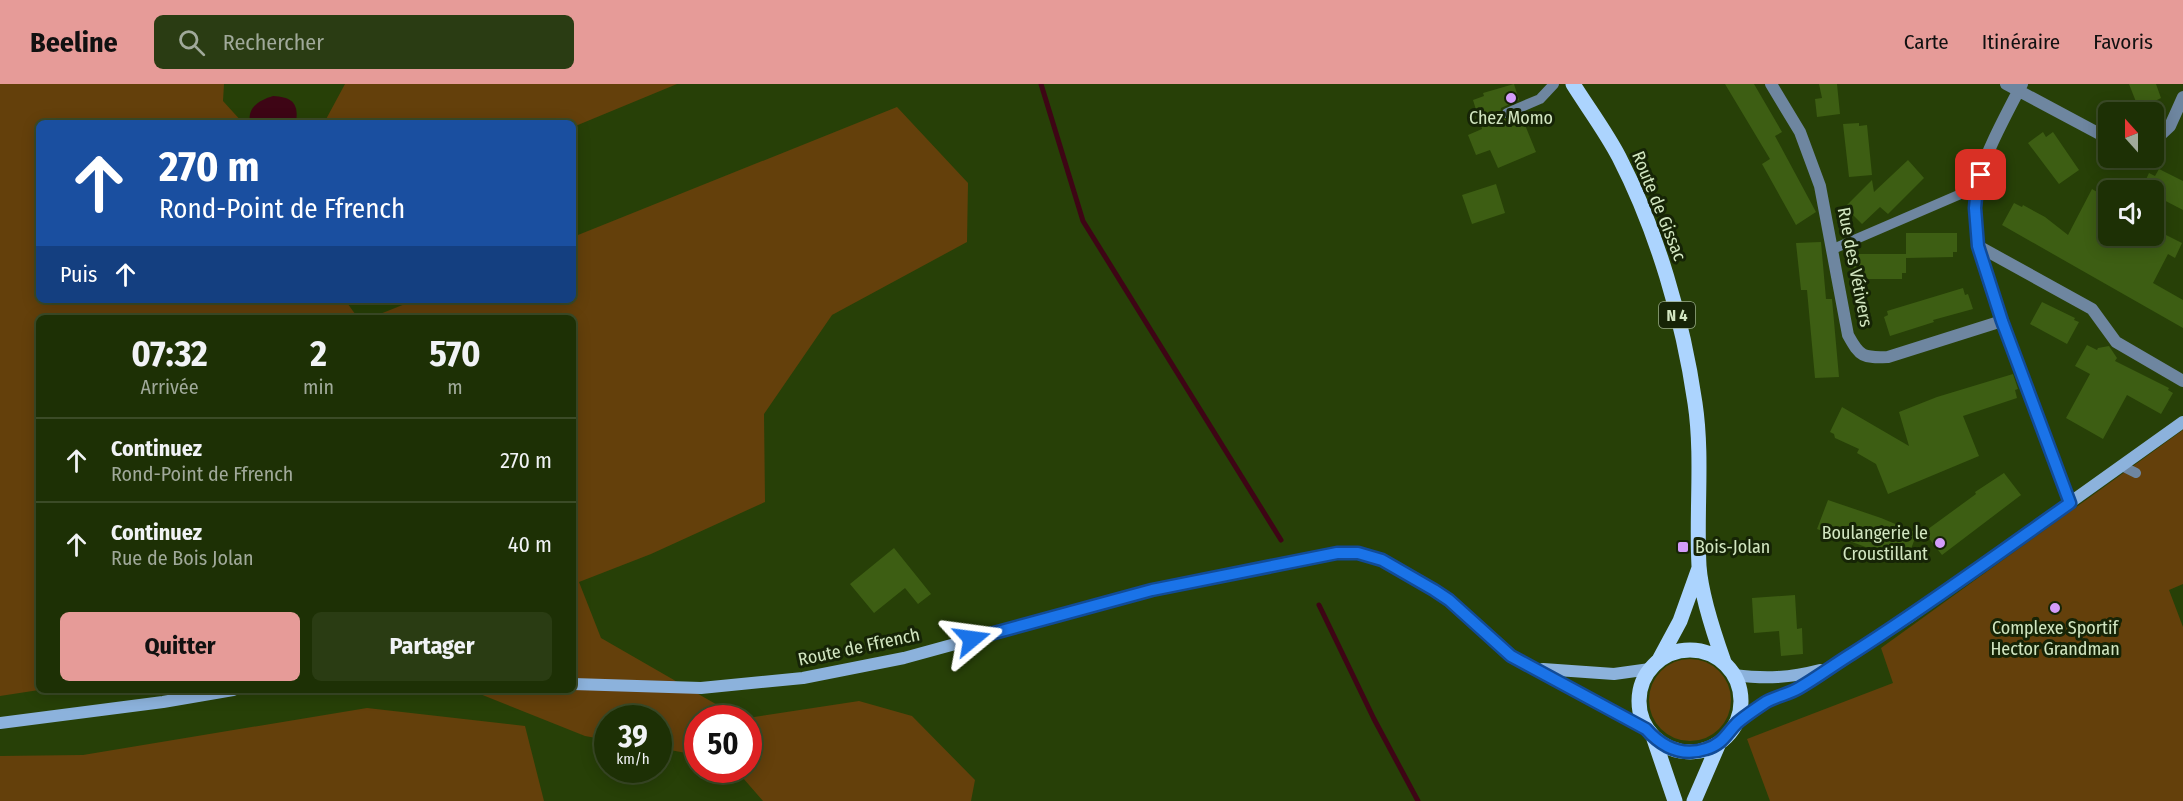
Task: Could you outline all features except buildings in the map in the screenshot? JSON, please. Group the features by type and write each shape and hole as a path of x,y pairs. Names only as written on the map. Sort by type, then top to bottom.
{"main road":[{"name":"Route de Gissac","path":"1573,84 1618,156 1655,238 1676,308 1695,403 1699,473 1699,568 1710,617 1724,662"},
{"path":"1736,724 1767,702 1798,688 1908,618 2183,422"},
{"name":"Route de Ffrench","path":"576,684 701,688 803,678 904,658 1152,590 1337,553 1358,553 1382,560 1434,590 1449,600 1511,656 1650,734"},
{"name":"Route de Gissac","path":"1654,665 1680,621 1699,568"},
{"path":"1650,734 1665,746 1679,751 1694,752 1708,749 1729,735 1736,724 1741,697 1734,675 1724,662 1714,656 1692,650 1680,651 1654,665 1642,683 1638,699 1640,715 1650,734 1675,801"},
{"name":"Route de Ffrench","path":"1536,669 1614,674 1654,665"},
{"path":"1734,675 1767,679 1796,676 1833,666"},
{"path":"0,723 216,693"},
{"path":"1694,801 1719,743"}],"street":[{"name":"Rue des Vétivers","path":"1771,84 1800,132 1820,186 1848,335 1858,352 1871,358 1888,357 2002,321"},
{"path":"2006,84 2020,88 2098,133"},
{"path":"2020,88 1984,162 1977,187 1975,208 1978,246 2002,321 2070,503"},
{"path":"2164,132 2170,126 2183,97"},
{"path":"1978,246 2092,309 2116,342 2183,381"}],"lane":[{"path":"1507,113 1540,99 1554,84"},
{"path":"1833,249 1977,187"},
{"path":"2122,466 2136,473"}],"shaded area":[{"path":"0,84 224,84 223,101 240,120 36,120 36,303 347,303 356,315 36,315 36,690 0,696"},
{"path":"345,84 677,84 576,126 576,120 326,120"},
{"path":"273,96 293,102 296,120 250,120 250,113 255,105"},
{"path":"897,107 968,183 967,242 832,315 764,414 765,502 651,554 579,582 601,638 717,705 684,705 684,753 672,750 672,705 594,705 594,738 478,693 576,693 576,315 378,315 408,303 576,303 576,236"},
{"name":"Complexe Sportif Hector Grandman","path":"2183,430 2183,584 2169,590 2183,627 2183,801 1770,801 1747,739 1893,683 1881,648"},
{"path":"1690,659 1706,662 1719,671 1728,684 1731,700 1728,716 1719,729 1706,738 1690,741 1674,738 1661,729 1652,716 1649,700 1652,684 1661,671 1674,662"},
{"path":"859,701 912,716 975,780 971,801 763,801 747,783 762,783 762,716"},
{"path":"367,708 525,726 544,801 0,801 0,756 83,755"}],"waterway":[{"path":"1041,84 1083,221 1281,540"},
{"path":"1319,605 1374,719 1418,801"}],"place":[{"name":"Chez Momo","path":"1511,98"},
{"name":"Boulangerie le Croustillant","path":"1940,543"},
{"name":"Bois-Jolan","path":"1683,547"},
{"name":"Complexe Sportif Hector Grandman","path":"2055,608"}],"route":[{"path":"972,639 1152,590 1337,553 1358,553 1382,560 1434,590 1449,600 1511,656 1609,707 1646,729 1654,739 1665,746 1679,751 1694,752 1708,749 1719,743 1729,735 1736,724 1767,702 1798,688 1908,618 2070,503 2002,321 1978,246 1975,208 1981,175"}]}
